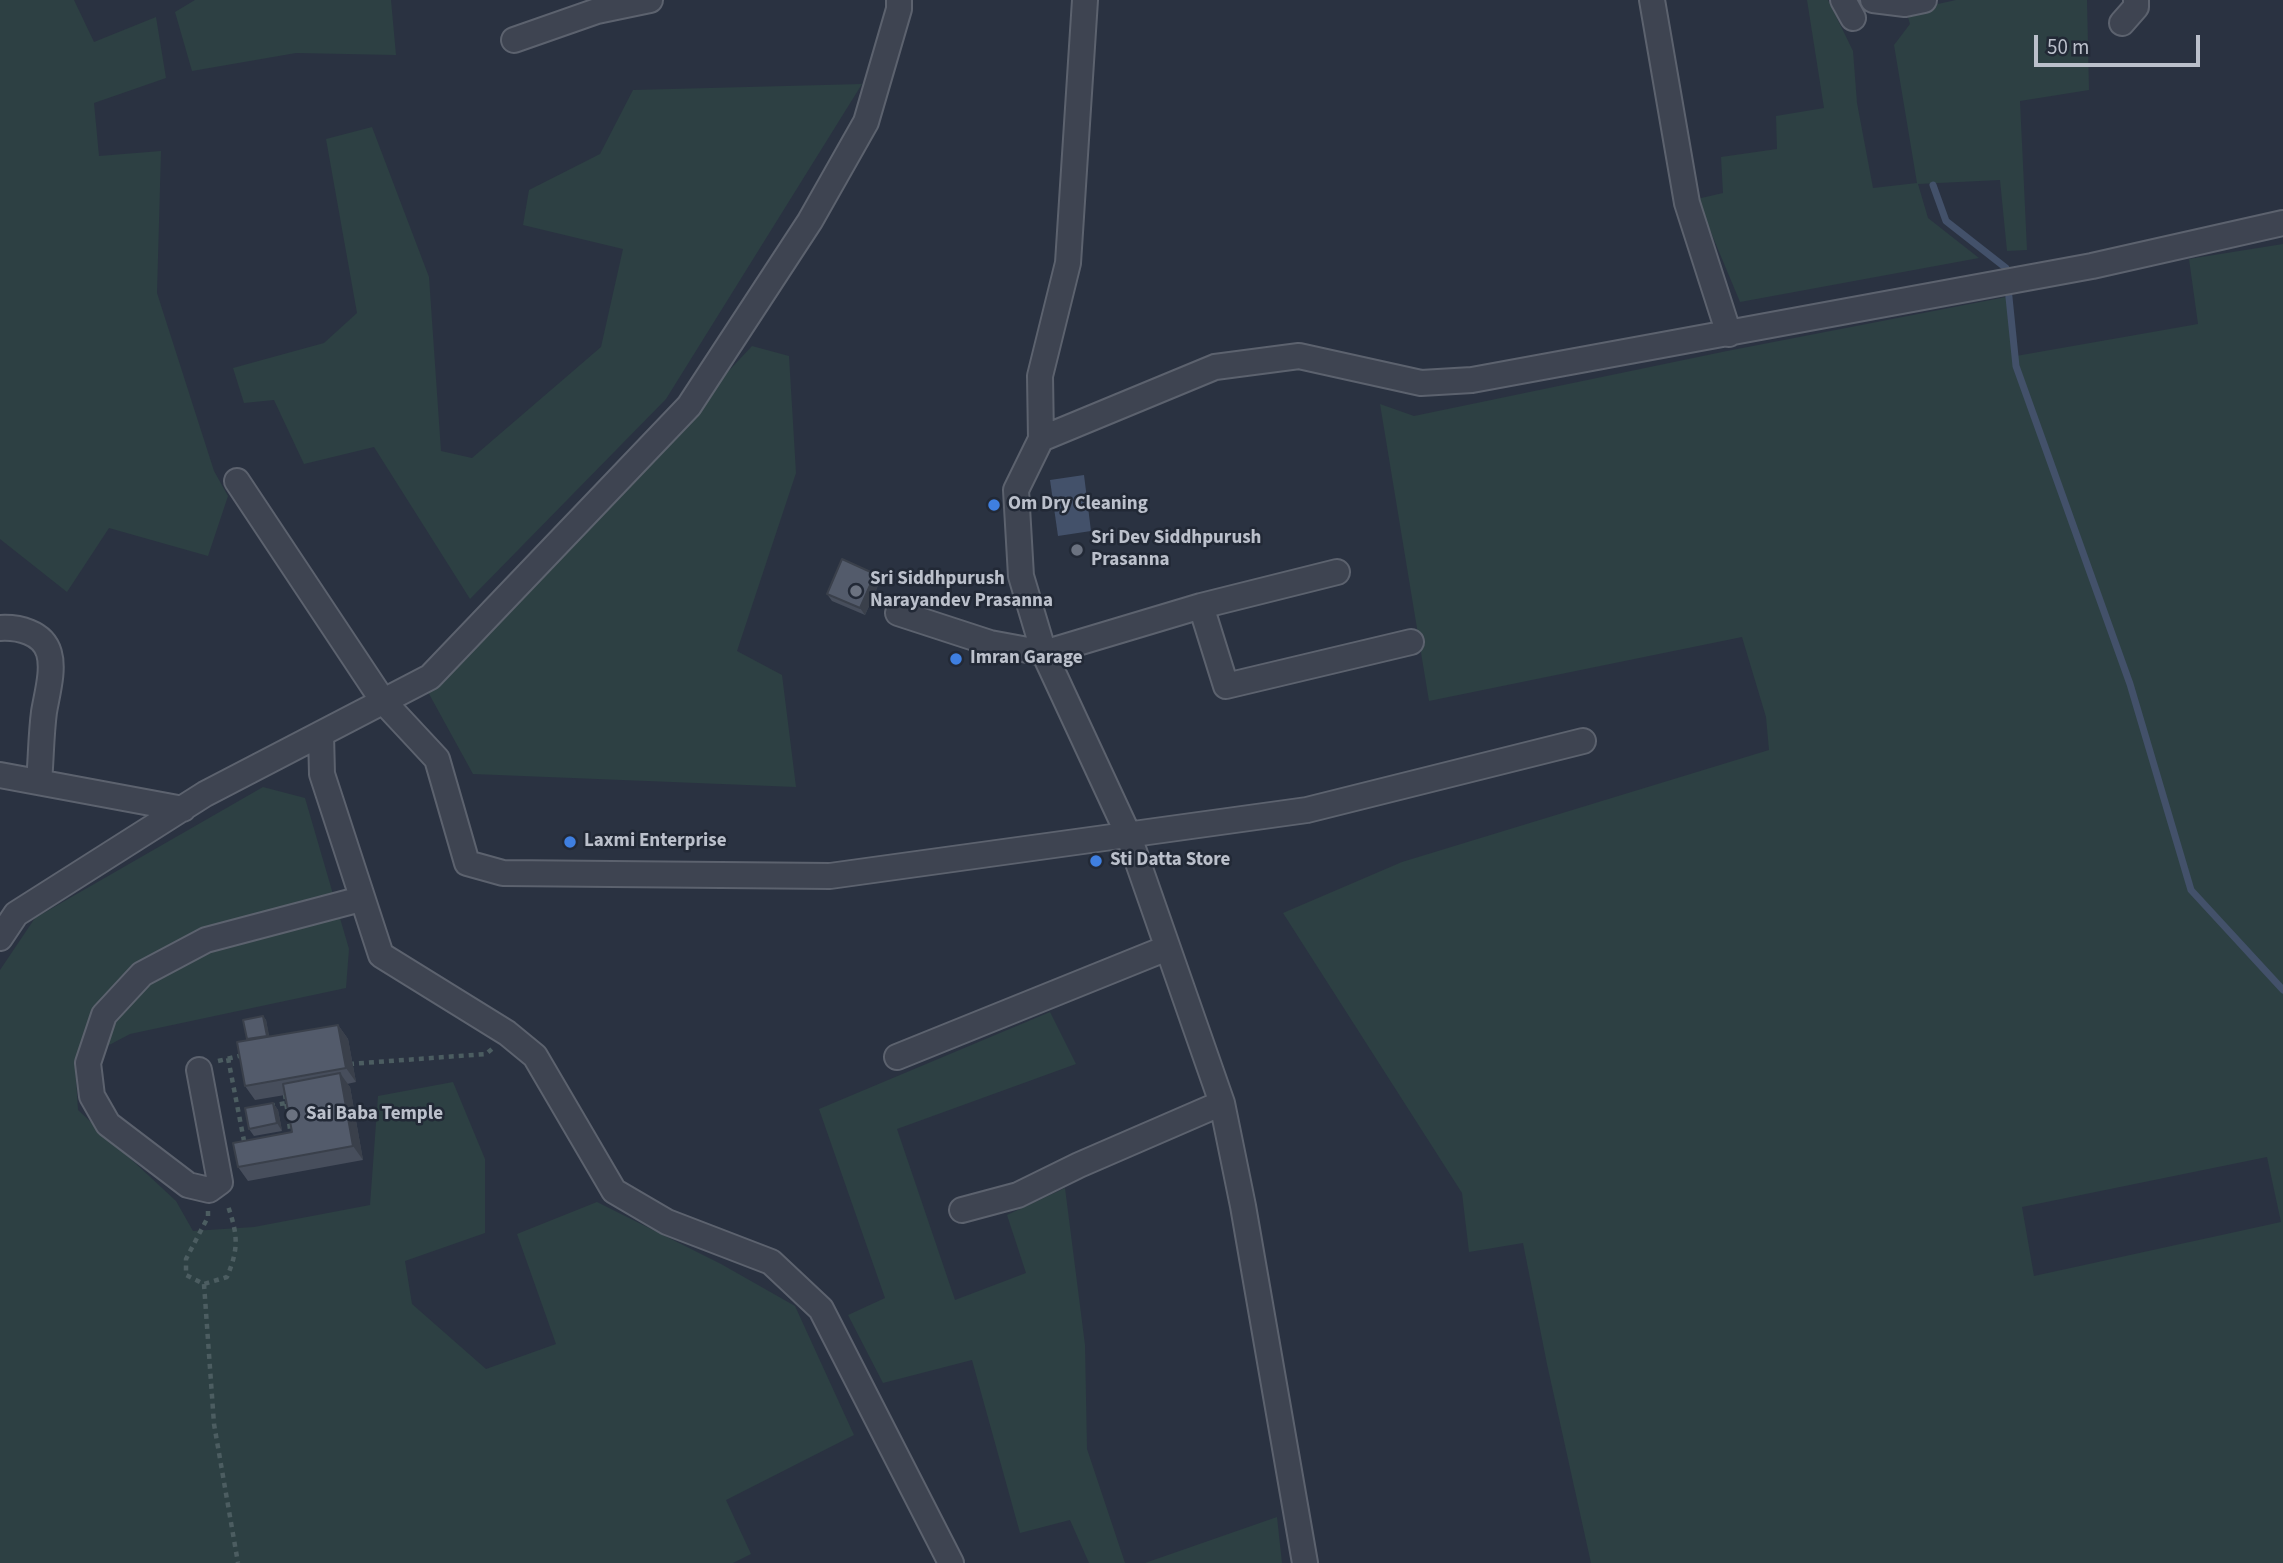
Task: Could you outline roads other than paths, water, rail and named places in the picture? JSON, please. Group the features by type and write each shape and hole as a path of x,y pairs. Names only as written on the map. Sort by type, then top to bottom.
{"street":[{"path":"514,40 597,11 650,0"},
{"path":"0,939 8,911 205,794 430,677 689,406 810,221 866,122 899,9 899,0"},
{"path":"1085,0 1068,263 1040,376 1041,439 1016,490 1021,576 1044,653 1128,834 1222,1104 1246,1219 1305,1563"},
{"path":"1652,0 1686,203 1729,334"},
{"path":"1874,0 1905,4 1924,0"},
{"path":"2122,23 2136,7 2136,0"},
{"path":"1041,439 1215,368 1299,356 1421,383 1472,380 2092,266 2283,223"},
{"path":"237,481 383,701 437,759 467,863 503,873 830,876 1307,810 1583,741"},
{"path":"898,613 990,643 1044,653 1201,606 1336,572"},
{"path":"1201,606 1226,685 1411,642"},
{"path":"0,628 11,627 33,634 43,641 50,654 39,782"},
{"path":"321,734 322,774 381,955 507,1033 535,1056 614,1191 667,1222 771,1262 821,1309 951,1563"},
{"path":"0,775 183,808"},
{"path":"199,1070 220,1182 209,1189 188,1185 108,1124 92,1096 88,1063 104,1016 142,974 206,940 361,899"},
{"path":"897,1057 1167,948"},
{"path":"962,1210 1018,1195 1079,1165 1222,1104"}],"water":[{"path":"1084,475 1091,531 1058,536 1050,480"}],"waterway":[{"path":"1933,185 1946,221 2006,268 2016,366 2130,684 2191,890 2283,990"}],"place":[{"name":"Om Dry Cleaning","path":"994,505"},
{"name":"Sri Dev Siddhpurush Prasanna","path":"1077,550"},
{"name":"Sri Siddhpurush Narayandev Prasanna","path":"856,591"},
{"name":"Imran Garage","path":"956,659"},
{"name":"Laxmi Enterprise","path":"570,842"},
{"name":"Sti Datta Store","path":"1096,861"},
{"name":"Sai Baba Temple","path":"292,1115"}]}
